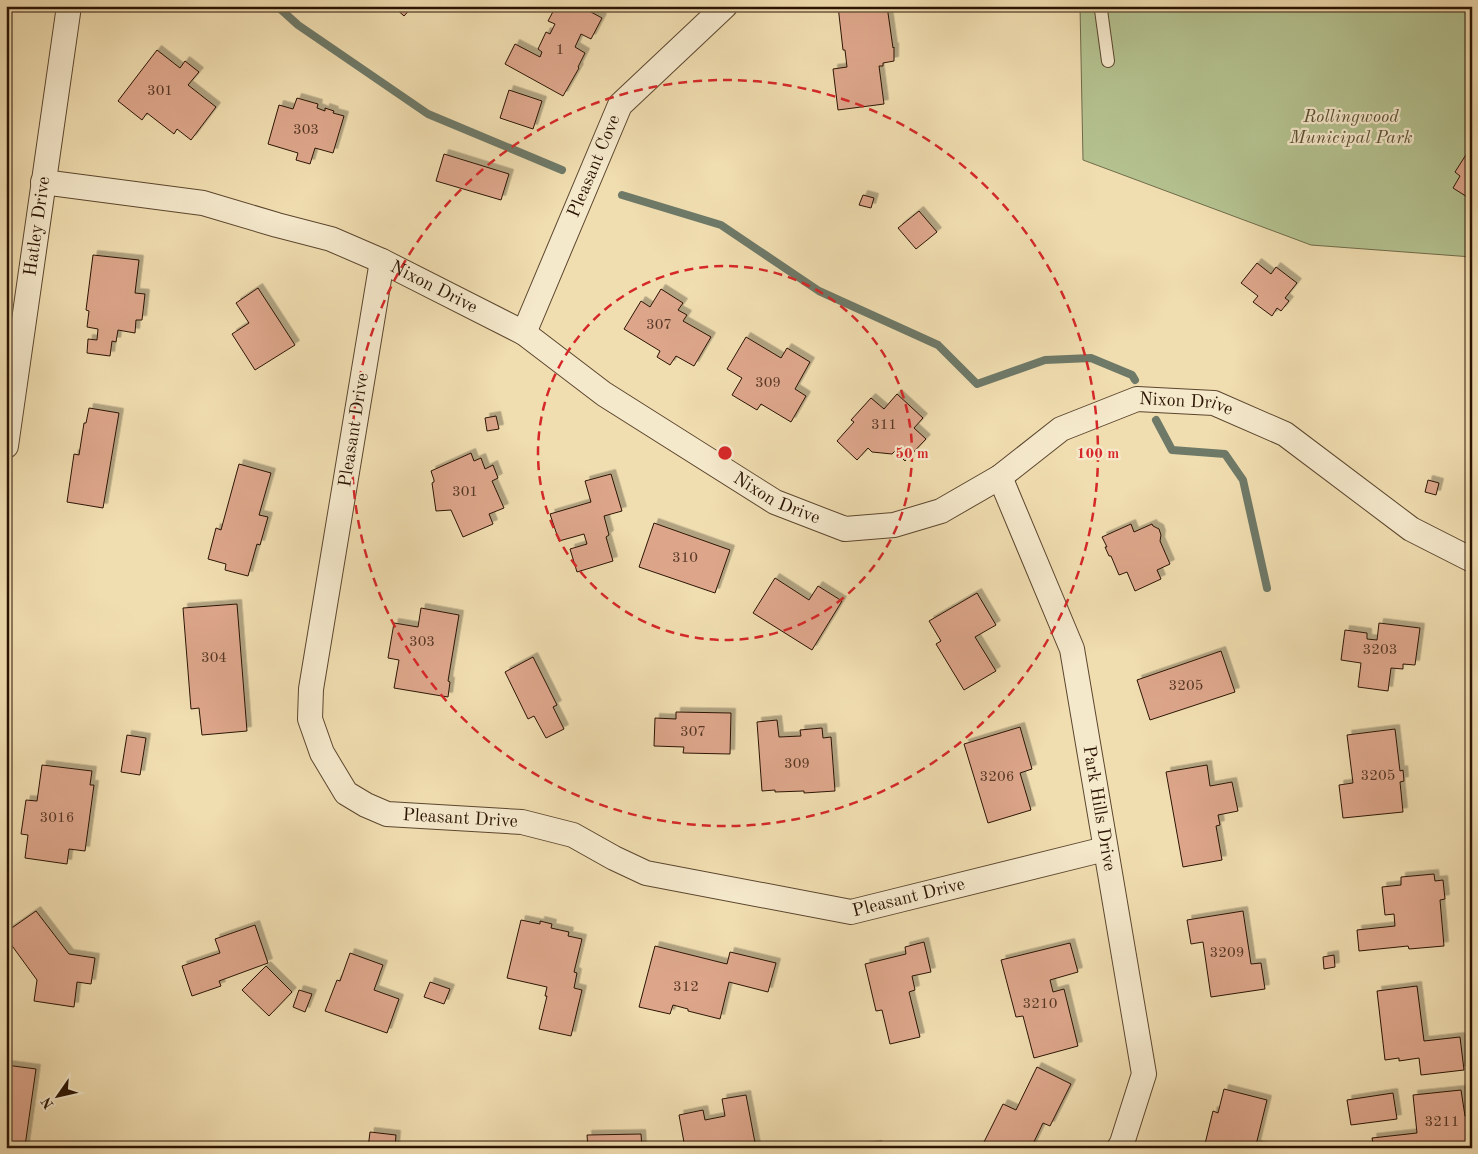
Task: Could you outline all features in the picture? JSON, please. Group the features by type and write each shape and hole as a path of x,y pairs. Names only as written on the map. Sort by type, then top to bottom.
{"street":[{"name":"Hatley Drive","path":"6,446 69,6"},
{"name":"Pleasant Cove","path":"524,333 620,105 726,6"},
{"name":"Nixon Drive","path":"44,182 203,203 331,239 382,261 524,333 604,394 775,502 845,529 894,525 941,510 1000,478 1062,429 1137,399 1214,403 1286,434 1410,529 1472,560"},
{"name":"Pleasant Drive","path":"382,261 311,689 310,719 322,753 346,793 366,805 387,814 522,822 573,835 646,873 851,912 1105,849"},
{"name":"Park Hills Drive","path":"1000,478 1072,649 1144,1074 1119,1148"}],"lane":[{"path":"1102,6 1108,61"}],"green space":[{"name":"Rollingwood Municipal Park","path":"1080,6 1472,6 1472,257 1311,245 1083,160"}],"building":[{"path":"393,6 413,6 404,16"},
{"path":"556,6 580,6 602,18 591,39 581,34 575,47 585,53 563,96 505,64 515,44 540,57 542,52 538,49 546,32 550,34 555,24 548,21"},
{"path":"838,6 887,6 894,47 894,61 883,63 883,66 879,66 884,104 838,110 833,69 847,67"},
{"path":"157,50 180,68 185,61 199,72 188,85 216,107 191,140 177,129 174,134 147,113 142,120 118,101"},
{"path":"509,90 542,101 533,129 500,118"},
{"path":"297,98 318,104 317,108 325,111 325,108 334,111 333,113 344,116 333,153 315,148 310,164 296,160 298,153 268,144 279,105 293,109"},
{"path":"1469,150 1472,152 1472,200 1453,188 1460,176 1455,172"},
{"path":"444,154 509,174 501,200 436,181"},
{"path":"863,195 874,198 871,208 859,205"},
{"path":"919,211 937,232 916,249 898,228"},
{"path":"93,255 139,260 135,293 145,294 142,320 136,320 135,333 118,330 116,342 112,341 110,356 87,353 88,339 97,340 98,329 87,327 89,311 86,310"},
{"path":"1257,263 1271,274 1276,267 1297,283 1285,298 1289,301 1281,311 1277,308 1272,316 1253,302 1258,296 1241,283"},
{"path":"258,288 295,345 255,370 232,334 249,323 236,303"},
{"path":"661,289 683,303 678,310 687,315 683,321 711,337 694,366 676,356 670,365 657,357 660,351 624,329 641,301 650,307"},
{"path":"746,337 781,358 787,348 810,362 795,389 806,396 791,422 761,404 757,410 732,395 742,378 727,369"},
{"path":"897,394 923,418 914,428 926,439 905,461 895,451 892,454 872,452 868,448 857,460 837,441 854,422 851,420 871,398 884,409"},
{"path":"89,408 119,413 103,508 67,502 74,454 79,455 84,423 86,423"},
{"path":"496,416 499,429 487,431 485,418"},
{"path":"471,453 474,461 481,458 485,469 493,465 498,478 492,481 504,508 489,514 493,524 463,537 451,510 436,511 432,483 434,480 431,471"},
{"path":"239,464 271,473 259,515 268,517 260,545 257,544 248,576 225,570 226,564 208,559 216,528 221,530"},
{"path":"611,474 622,511 604,516 609,535 606,537 613,561 577,572 570,549 587,544 584,534 559,541 550,514 591,502 585,481"},
{"path":"1428,480 1439,483 1436,495 1425,492"},
{"path":"654,523 730,550 715,593 639,567"},
{"path":"1131,524 1134,532 1152,524 1159,529 1160,541 1170,564 1157,570 1161,579 1135,591 1127,572 1119,575 1102,537"},
{"path":"775,578 809,600 818,586 842,601 812,650 753,613"},
{"path":"977,593 996,625 975,637 996,671 964,690 936,644 941,641 929,621"},
{"path":"237,604 247,731 202,735 199,708 191,709 183,608"},
{"path":"421,608 459,615 448,681 450,682 448,697 394,688 399,660 388,658 394,623 418,627"},
{"path":"1379,623 1420,628 1415,665 1403,664 1403,669 1391,668 1388,691 1358,687 1361,663 1341,660 1345,630 1367,633 1367,639 1377,640"},
{"path":"1221,651 1235,692 1150,720 1137,680"},
{"path":"533,657 557,705 553,707 564,729 546,738 534,716 528,719 505,672"},
{"path":"676,712 731,713 730,754 683,753 684,747 654,746 655,718 676,719"},
{"path":"777,720 779,737 801,736 800,730 822,728 823,738 831,737 835,791 804,793 804,791 762,791 757,722"},
{"path":"1020,727 1032,769 1020,773 1031,810 988,823 964,744"},
{"path":"1395,729 1400,771 1403,770 1404,781 1400,782 1403,812 1343,818 1339,785 1353,783 1347,735"},
{"path":"127,735 146,738 140,775 121,772"},
{"path":"42,765 92,771 90,785 94,785 85,851 69,849 67,864 25,858 28,835 21,834 26,800 37,801"},
{"path":"1207,765 1210,786 1232,782 1238,811 1218,815 1220,825 1216,826 1222,860 1183,867 1166,772"},
{"path":"1434,874 1435,881 1443,880 1445,899 1440,900 1444,946 1409,949 1408,946 1359,951 1357,930 1395,926 1394,914 1385,915 1382,887 1401,885 1401,877"},
{"path":"36,911 69,954 95,958 91,984 77,982 74,1007 34,1001 37,980 6,935 6,932"},
{"path":"1243,911 1251,964 1261,963 1265,989 1211,997 1203,942 1191,944 1187,920"},
{"path":"521,920 540,924 540,921 552,924 551,928 569,932 568,936 582,939 574,972 577,973 574,988 582,990 571,1036 539,1029 547,996 545,996 547,987 507,978"},
{"path":"255,925 268,963 219,981 221,986 192,996 182,966 220,953 215,939"},
{"path":"924,942 931,972 912,976 915,990 909,992 920,1037 890,1044 882,1010 876,1011 865,964 906,954 905,947"},
{"path":"1070,943 1078,972 1050,980 1053,992 1064,989 1078,1046 1034,1058 1023,1016 1016,1017 1001,960"},
{"path":"655,946 727,964 730,952 776,963 768,992 729,982 720,1019 673,1005 670,1014 639,1007"},
{"path":"350,953 383,965 374,990 399,999 387,1033 325,1011 337,980 340,981"},
{"path":"1334,955 1335,967 1324,969 1323,957"},
{"path":"266,966 292,992 269,1016 242,990"},
{"path":"430,982 450,989 444,1004 424,997"},
{"path":"1417,986 1424,1041 1460,1037 1464,1070 1421,1075 1419,1058 1399,1061 1399,1058 1385,1060 1377,991"},
{"path":"299,990 312,994 305,1012 293,1007"},
{"path":"6,1065 36,1069 25,1146 6,1143"},
{"path":"1037,1067 1071,1084 1050,1126 1043,1123 1031,1148 981,1148 1003,1104 1016,1110"},
{"path":"1224,1089 1267,1100 1256,1145 1266,1148 1204,1148 1213,1111 1218,1113"},
{"path":"1461,1090 1468,1129 1472,1128 1472,1148 1374,1148 1372,1138 1417,1133 1413,1095"},
{"path":"1393,1093 1397,1119 1351,1125 1347,1100"},
{"path":"746,1095 756,1148 728,1148 727,1145 713,1148 685,1148 679,1115 703,1110 705,1120 725,1116 722,1099"},
{"path":"370,1132 396,1135 395,1148 368,1148"},
{"path":"641,1134 642,1148 588,1148 587,1135"},
{"path":"877,1145 878,1148 858,1148"}],"waterway":[{"path":"277,6 298,25 428,114 562,170"},
{"path":"622,195 721,225 819,291 938,345 977,384 1045,360 1091,358 1132,375 1135,380"},
{"path":"1156,420 1172,450 1225,454 1243,480 1267,588"}]}
